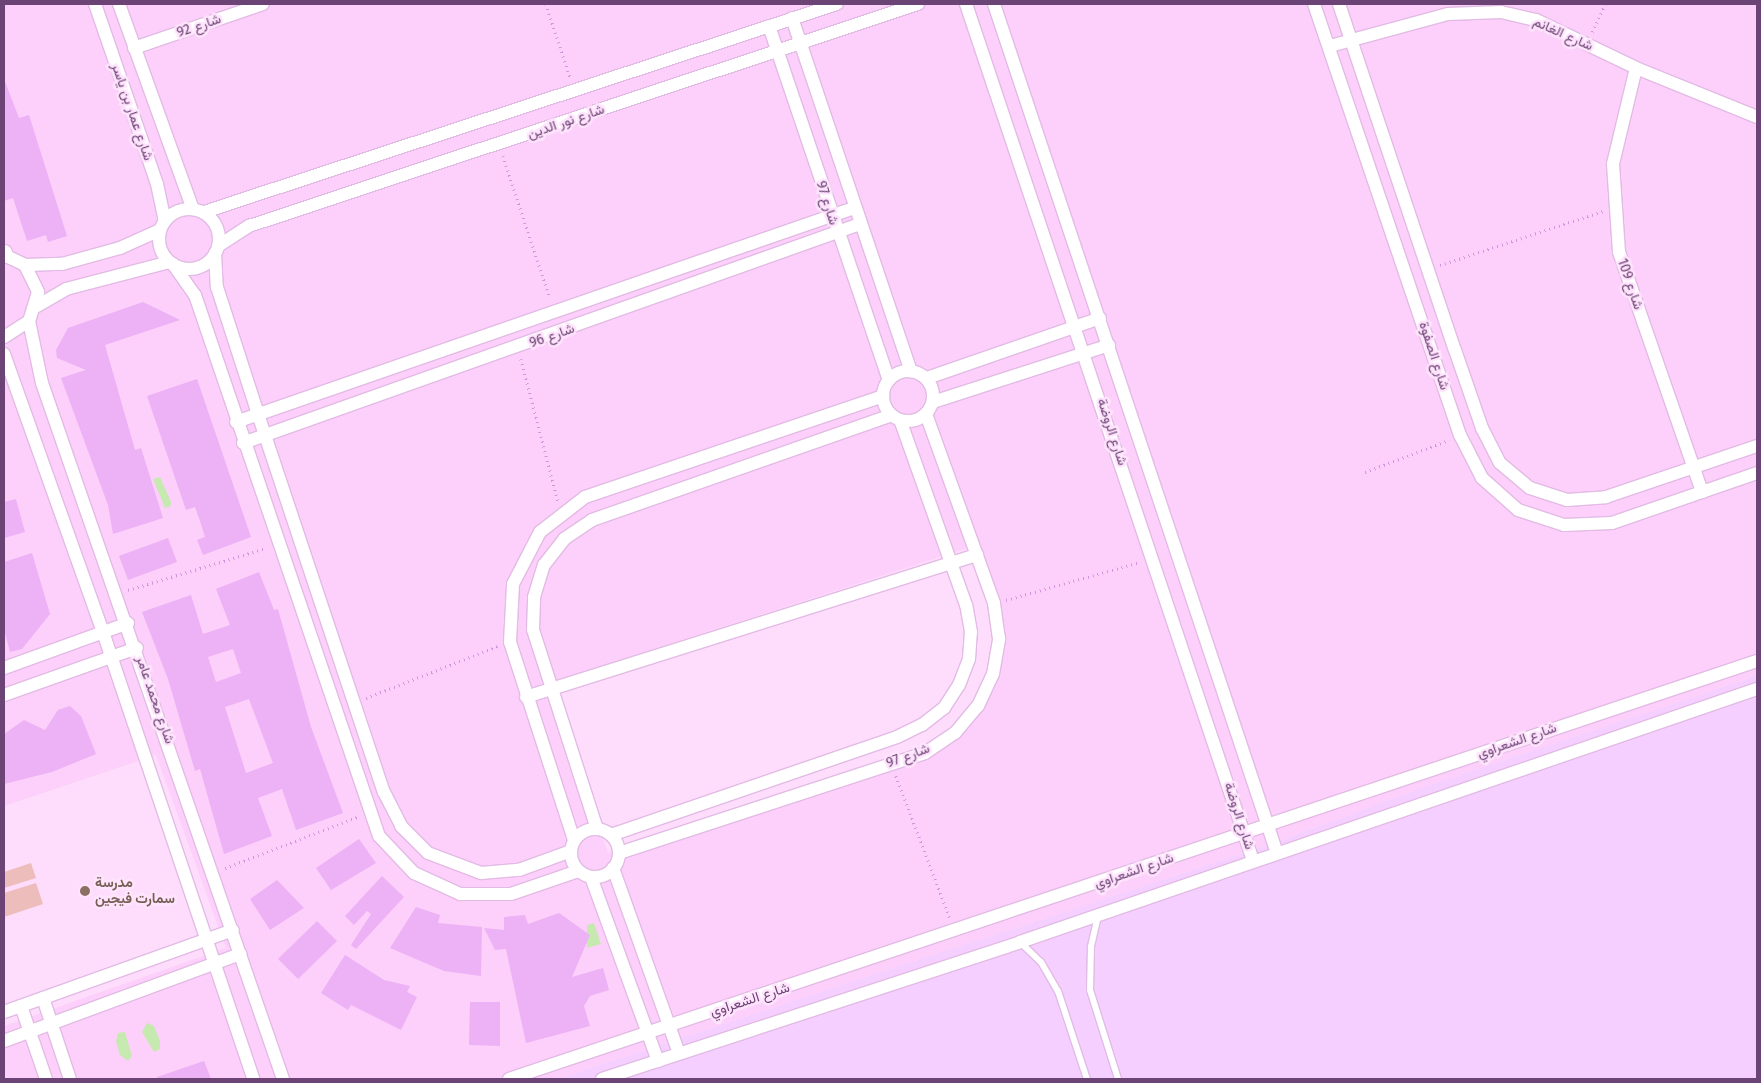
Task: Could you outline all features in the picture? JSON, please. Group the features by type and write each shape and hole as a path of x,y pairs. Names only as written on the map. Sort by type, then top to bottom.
{"street":[{"name":"شارع عمار بن ياسر","path":"95,4 157,184 163,226"},
{"name":"شارع عمار بن ياسر","path":"120,4 134,48 198,211"},
{"name":"شارع 92","path":"134,48 264,4"},
{"name":"شارع نور الدين","path":"198,211 837,4"},
{"name":"شارع نور الدين","path":"216,250 249,226 499,145 918,4"},
{"name":"شارع الروضة","path":"966,4 1077,326 1253,861"},
{"name":"شارع الروضة","path":"994,4 1277,853"},
{"name":"شارع الصفوة","path":"1314,4 1330,46 1460,435 1482,478 1518,510 1564,526 1612,523 1757,474"},
{"name":"شارع الصفوة","path":"1339,4 1427,270 1482,428 1500,463 1530,488 1567,500 1606,496 1757,446"},
{"name":"شارع الغانم","path":"1330,46 1448,14 1483,11 1536,20 1636,68 1757,117"},
{"name":"شارع 97","path":"792,18 910,371"},
{"name":"شارع 97","path":"769,26 831,216 889,380"},
{"name":"شارع 109","path":"1636,68 1620,121 1612,208 1619,252 1702,492"},
{"name":"شارع 96","path":"236,422 854,208"},
{"path":"4,254 25,265 62,264 120,248 163,226 177,211 198,211 216,226 217,287 391,810 428,853 462,869 500,873 573,846 584,832 597,829 611,835 619,853 613,868 678,1053"},
{"name":"شارع 96","path":"243,443 518,348 860,224"},
{"path":"163,226 162,250 195,295 368,813 395,856 414,873 460,894 511,894 578,871 591,877 658,1061"},
{"path":"37,306 66,289 172,263 196,267 216,250"},
{"path":"4,336 29,322 37,306 36,283 25,265"},
{"path":"895,418 883,396 889,380 910,371 926,378 1100,318"},
{"name":"شارع محمد عامر","path":"29,322 42,383 118,592 284,1079"},
{"path":"597,829 549,690 534,630 534,597 544,565 564,539 592,520 895,418 914,421 926,414 933,402 1109,346"},
{"name":"شارع محمد عامر","path":"4,354 112,658 253,1079"},
{"path":"926,378 933,402"},
{"path":"578,871 573,846 510,642 508,612 520,566 540,532 561,512 585,496 883,396"},
{"name":"شارع 97","path":"619,853 932,748 954,733 978,706 993,674 997,648 994,603 926,414"},
{"name":"شارع 97","path":"611,835 922,725 944,708 960,685 969,659 971,632 952,563 895,418"},
{"path":"526,697 977,555"},
{"path":"4,668 128,623"},
{"path":"4,695 137,648"},
{"name":"شارع الشعراوي","path":"509,1079 956,932 1757,661"},
{"name":"شارع الشعراوي","path":"602,1079 1020,942 1757,689"},
{"path":"591,877 613,868"},
{"path":"4,1012 233,930"},
{"path":"4,1041 242,954"},
{"path":"43,998 70,1079"},
{"path":"21,1006 46,1079"}],"lane":[{"path":"1098,915 1091,947 1090,990 1118,1079"},
{"path":"1020,942 1041,962 1058,991 1087,1079"}],"path":[{"path":"546,4 574,90"},
{"path":"1586,44 1606,4"},
{"path":"499,145 554,312"},
{"path":"1427,270 1612,208"},
{"path":"518,348 561,512"},
{"path":"1364,472 1460,435"},
{"path":"118,592 277,545"},
{"path":"994,603 1153,558"},
{"path":"355,702 510,642"},
{"path":"891,763 956,932"},
{"path":"214,872 368,813"}],"shaded area":[{"path":"4,4 1757,4 1757,676 1432,784 1274,843 557,1079 4,1079 4,1026 226,948 156,755 4,806","holes":["971,547 991,603 994,641 987,678 968,711 940,737 906,753 608,853 548,683"]},
{"path":"160,477 171,502 170,507 165,508 153,479"},
{"path":"1757,676 1757,1079 557,1079 1274,843 1432,784"},
{"path":"31,863 36,878 4,888 4,872"},
{"path":"36,883 43,904 4,917 4,893"},
{"path":"594,923 601,944 587,948 587,925"},
{"path":"147,1023 154,1026 160,1041 160,1049 154,1052 142,1032"},
{"path":"125,1032 132,1056 128,1061 120,1055 116,1041 118,1033"}],"building":[{"path":"4,79 19,118 29,115 67,236 48,242 46,235 27,241 13,198 4,201"},
{"path":"143,302 180,320 105,345 135,450 141,448 163,518 113,534 108,505 61,378 86,370 57,358 56,350 68,328"},
{"path":"197,379 251,537 203,555 197,540 205,537 201,524 195,507 186,510 147,396"},
{"path":"16,499 25,532 4,538 4,502"},
{"path":"168,538 177,562 128,580 119,556"},
{"path":"32,553 50,614 22,649 10,652 4,629 4,562"},
{"path":"259,572 274,610 278,609 311,727 343,813 296,830 282,789 258,798 272,836 224,854 200,769 195,771 168,679 142,612 191,595 203,634 230,625 216,589","holes":["233,649 241,673 216,682 208,657","249,699 273,763 246,773 225,707"]},
{"path":"70,706 81,716 96,754 52,772 4,784 4,734 24,720 45,730 58,710"},
{"path":"359,839 376,863 331,890 316,868"},
{"path":"382,876 404,897 356,949 351,945 371,914 367,911 354,925 345,916"},
{"path":"277,880 304,908 270,930 250,899"},
{"path":"416,907 440,915 438,923 482,927 481,976 444,971 390,948"},
{"path":"559,913 590,935 572,977 603,968 609,990 590,996 584,1006 590,1026 526,1043 506,949 495,950 484,928 504,930 504,917 525,915 528,924"},
{"path":"317,921 337,941 298,979 278,959"},
{"path":"345,955 384,980 410,986 407,992 417,997 401,1030 351,1005 348,1010 321,993"},
{"path":"470,1002 500,1002 500,1046 469,1045"},
{"path":"204,1061 211,1079 157,1079 157,1077"}],"place":[{"name":"مدرسة سمارت فيجين","path":"85,891"}]}
